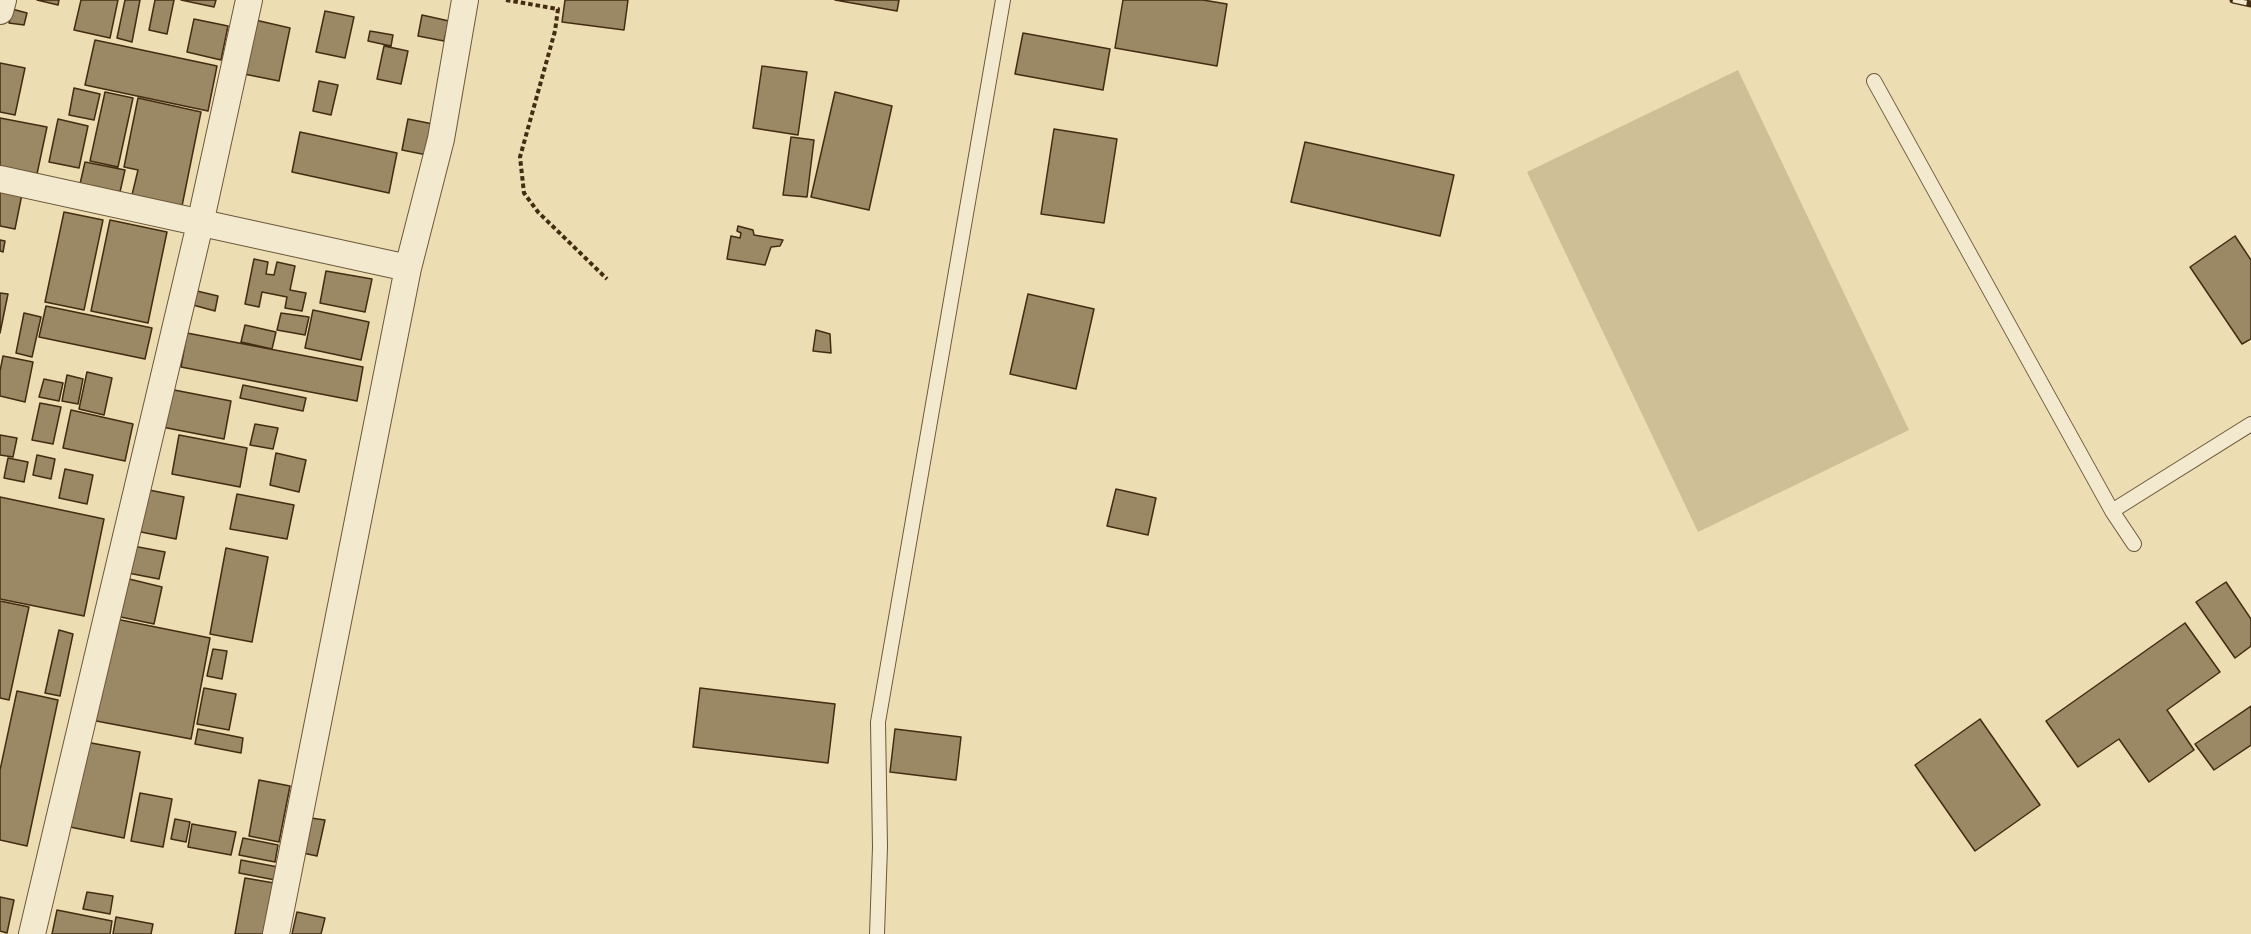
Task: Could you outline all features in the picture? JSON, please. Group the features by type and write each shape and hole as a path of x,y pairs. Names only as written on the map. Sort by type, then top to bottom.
{"street":[{"path":"0,11 3,0"},
{"path":"32,934 200,224 249,0"},
{"path":"276,934 408,268 441,139 465,0"},
{"path":"0,179 408,268"}],"lane":[{"path":"878,934 880,848 878,722 1003,0"},
{"path":"1874,81 2112,511 2134,544"},
{"path":"2112,511 2251,424"}],"path":[{"path":"506,0 558,9 555,31 520,157 524,193 538,212 607,279"}],"shaded area":[{"path":"1738,70 1909,430 1698,532 1527,172"}],"building":[{"path":"37,0 59,0 58,5"},
{"path":"81,0 118,0 110,38 74,30"},
{"path":"125,0 140,0 132,42 117,38"},
{"path":"155,0 174,0 167,34 149,30"},
{"path":"181,0 216,0 214,7"},
{"path":"565,0 628,0 624,30 562,22"},
{"path":"835,0 899,0 897,11"},
{"path":"1123,0 1203,0 1227,4 1217,66 1115,48"},
{"path":"12,9 27,13 24,25 9,23"},
{"path":"325,11 354,17 345,58 316,52"},
{"path":"422,15 449,21 444,41 418,36"},
{"path":"194,19 228,26 221,60 187,52"},
{"path":"251,19 290,28 279,81 239,73"},
{"path":"370,31 393,35 391,46 368,41"},
{"path":"1023,33 1110,49 1103,90 1015,74"},
{"path":"95,40 217,66 208,111 85,85"},
{"path":"384,46 408,51 401,84 377,79"},
{"path":"0,63 25,68 15,115 0,112"},
{"path":"762,66 807,72 798,135 753,128"},
{"path":"319,81 338,85 331,115 313,111"},
{"path":"74,88 100,94 94,120 69,115"},
{"path":"105,92 133,98 118,167 90,161"},
{"path":"835,92 892,106 869,210 811,197"},
{"path":"138,98 201,112 182,206 132,195 138,170 124,167"},
{"path":"0,118 47,127 37,174 0,167"},
{"path":"58,119 88,126 79,168 49,162"},
{"path":"408,119 433,124 427,155 402,150"},
{"path":"1054,129 1117,139 1104,223 1041,214"},
{"path":"300,132 397,153 389,193 292,172"},
{"path":"791,137 814,140 807,197 783,195"},
{"path":"1305,142 1454,175 1440,236 1291,202"},
{"path":"85,162 125,170 120,192 80,184"},
{"path":"0,190 22,194 15,229 0,226"},
{"path":"64,212 103,220 84,310 45,302"},
{"path":"110,220 167,232 148,323 91,311"},
{"path":"738,226 753,230 754,235 783,240 780,246 771,247 765,265 727,259 731,236 740,238 741,233 737,231"},
{"path":"2235,236 2251,260 2251,339 2242,344 2190,267"},
{"path":"0,240 5,241 3,252 0,251"},
{"path":"254,259 268,262 266,274 274,275 277,262 295,266 290,290 306,293 302,311 285,308 287,297 262,292 259,307 245,304"},
{"path":"326,271 372,279 365,312 320,303"},
{"path":"197,291 218,296 215,311 193,305"},
{"path":"0,293 8,294 0,333"},
{"path":"1028,294 1094,309 1076,389 1010,374"},
{"path":"46,306 152,328 145,359 39,337"},
{"path":"313,310 369,322 361,360 305,348"},
{"path":"24,313 41,317 32,357 16,353"},
{"path":"281,313 309,317 305,335 277,330"},
{"path":"245,325 276,332 272,349 241,342"},
{"path":"816,330 830,334 831,353 813,351"},
{"path":"187,333 363,367 357,401 181,367"},
{"path":"3,356 33,362 25,402 0,396 0,371"},
{"path":"87,372 112,378 104,415 79,409"},
{"path":"67,375 83,379 78,404 62,401"},
{"path":"44,379 63,383 59,401 39,397"},
{"path":"243,385 306,398 303,411 240,398"},
{"path":"169,389 231,401 224,439 162,427"},
{"path":"40,403 61,407 53,444 32,440"},
{"path":"71,410 133,424 125,461 63,448"},
{"path":"255,424 278,428 273,449 250,445"},
{"path":"0,435 17,438 13,457 0,455"},
{"path":"179,435 247,448 240,487 172,474"},
{"path":"276,453 306,460 299,492 270,485"},
{"path":"37,455 55,459 51,479 33,475"},
{"path":"8,458 28,462 24,482 4,478"},
{"path":"65,469 93,475 87,504 59,498"},
{"path":"144,489 184,497 176,539 136,531"},
{"path":"1116,489 1156,498 1148,535 1107,526"},
{"path":"237,494 294,505 287,539 230,529"},
{"path":"0,497 104,519 84,616 0,599"},
{"path":"133,546 165,552 159,579 128,573"},
{"path":"226,548 268,557 252,642 210,634"},
{"path":"125,578 162,587 154,624 116,616"},
{"path":"2226,582 2251,619 2251,646 2235,658 2196,602"},
{"path":"0,601 29,607 9,700 0,698"},
{"path":"111,618 210,638 191,739 91,720"},
{"path":"2185,623 2220,672 2167,710 2194,750 2149,782 2119,739 2078,767 2046,721"},
{"path":"59,630 73,634 60,696 45,693"},
{"path":"213,649 227,651 222,679 207,676"},
{"path":"204,688 236,694 229,730 197,724"},
{"path":"700,688 835,704 828,763 693,747"},
{"path":"17,691 58,700 27,846 0,840 0,770"},
{"path":"2251,706 2251,745 2214,770 2195,744"},
{"path":"1980,719 2040,805 1975,851 1915,765"},
{"path":"198,729 243,738 241,753 195,744"},
{"path":"895,729 961,737 956,780 890,772"},
{"path":"86,742 140,752 124,838 70,827"},
{"path":"259,780 290,786 279,842 249,836"},
{"path":"140,793 172,799 163,847 131,841"},
{"path":"304,817 325,820 317,856 298,852"},
{"path":"175,819 190,822 186,842 171,839"},
{"path":"192,824 236,832 231,855 188,847"},
{"path":"243,838 278,845 275,862 239,855"},
{"path":"241,860 278,867 275,880 239,873"},
{"path":"245,878 274,883 264,934 235,934"},
{"path":"87,892 113,896 110,914 83,909"},
{"path":"0,897 14,900 7,933 0,931"},
{"path":"57,910 112,921 110,934 52,934"},
{"path":"297,912 325,918 321,934 292,934"},
{"path":"116,917 153,924 151,934 113,934"}],"railway":[{"path":"2233,0 2251,4"}]}
